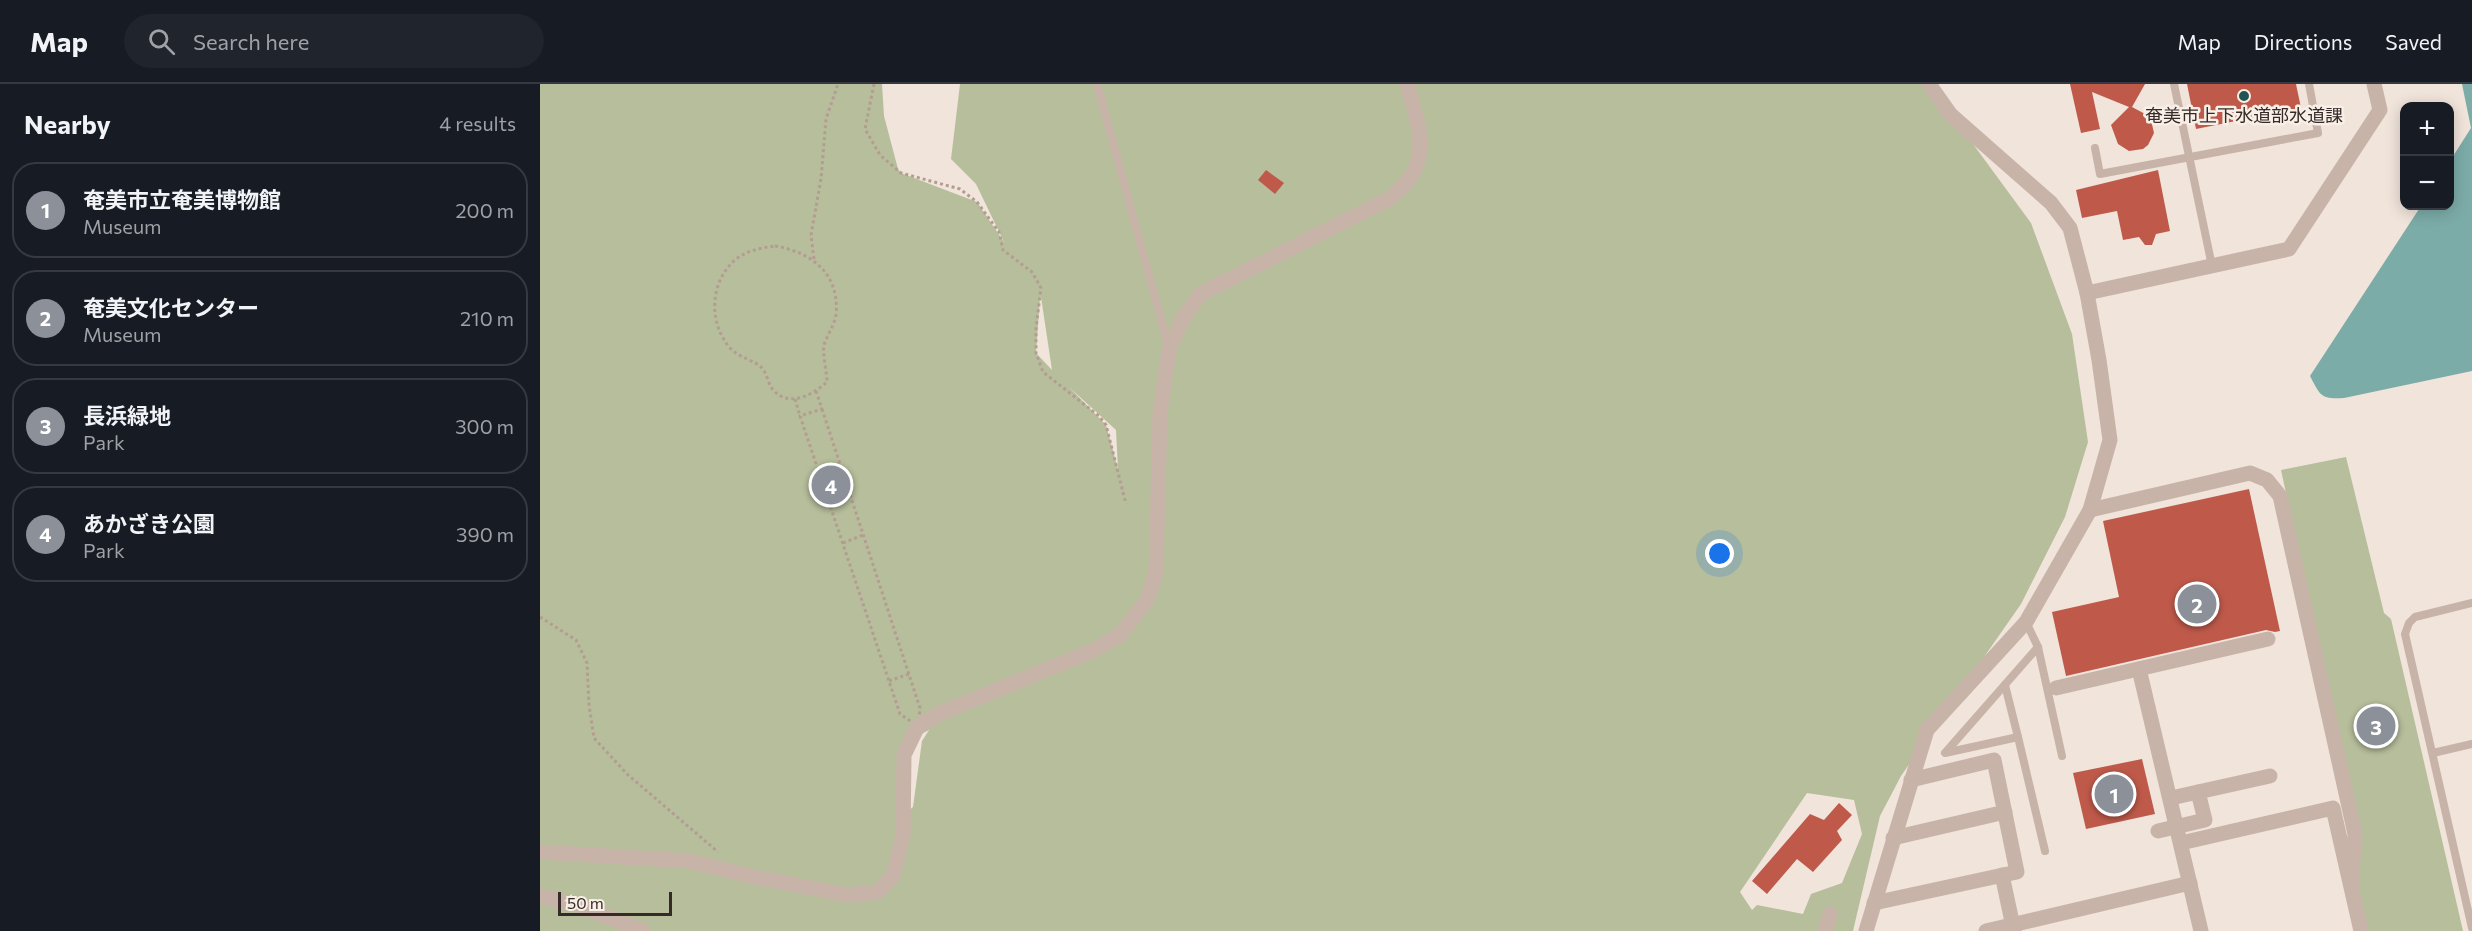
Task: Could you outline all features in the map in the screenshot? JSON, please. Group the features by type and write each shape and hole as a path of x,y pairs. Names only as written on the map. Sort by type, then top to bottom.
{"street":[{"path":"540,852 689,861 847,896 878,892 894,876 903,836 904,755 918,726 943,712 1092,651 1121,634 1147,600 1156,573 1160,413 1169,349 1183,318 1200,294 1389,199 1412,176 1419,156 1421,132 1407,84"},
{"path":"1866,931 1927,730 2026,622 2090,510 2110,440 2087,293 2070,228 2051,203 1951,115 1929,84"},
{"path":"2087,293 2289,249 2380,110 2374,84"},
{"path":"2090,510 2250,473 2267,480 2280,496 2355,834 2351,884"},
{"path":"2056,688 2268,639"},
{"path":"2139,669 2171,798 2200,931"},
{"path":"1874,903 2017,872 1994,760 1911,780"},
{"path":"2171,798 2270,776"},
{"path":"2158,831 2205,820 2198,792"},
{"path":"2181,843 2333,808 2361,931"},
{"path":"1893,838 2005,812"},
{"path":"2002,875 2013,928"},
{"path":"1986,931 2013,928 2190,883"},
{"path":"540,896 577,905 643,931"},
{"path":"1824,931 1830,914"}],"lane":[{"path":"1097,84 1169,349"},
{"path":"2174,84 2212,266"},
{"path":"2095,148 2100,174 2319,132 2309,84"},
{"path":"2472,603 2415,617 2409,623 2405,634 2472,928"},
{"path":"2026,622 2038,647 2062,756"},
{"path":"2018,737 1945,753 2038,647"},
{"path":"2005,685 2044,851"},
{"path":"2433,753 2472,744"}],"path":[{"path":"814,259 811,235 821,179 826,119 838,84"},
{"path":"874,84 865,129 880,155 901,173 960,189 969,195 977,202 999,232 1003,250 1032,272 1041,288 1036,328 1036,353 1043,372 1099,416 1106,425 1126,504"},
{"path":"775,246 796,249 814,259 828,275 835,295 836,316 823,347 827,369 826,382 816,391 795,399 786,399 774,391 761,367 745,360 730,347 719,331 714,313 715,293 722,275 736,260 754,249 775,246"},
{"path":"795,399 900,714 918,726 920,708 816,391"},
{"path":"800,416 822,409"},
{"path":"843,543 863,535"},
{"path":"540,617 576,639 587,663 589,705 594,738 627,774 720,854"},
{"path":"889,681 909,674"}],"green space":[{"path":"540,84 882,84 884,116 901,173 977,202 1004,242 976,184 951,159 960,84 1929,84 2031,223 2072,334 2088,442 2065,517 2021,604 1901,776 1880,816 1853,931 540,931","holes":["1040,297 1041,297 1052,370 1036,353","1069,387 1116,430 1118,469 1106,425","929,730 922,741 913,807 904,814 910,740","1807,793 1854,800 1862,834 1842,883 1811,894 1803,914 1757,905 1752,910 1740,892"]},
{"path":"2346,457 2384,613 2391,619 2463,931 2366,931 2355,884 2360,833 2281,470"}],"water":[{"path":"2462,84 2472,84 2472,371 2344,398 2326,397 2310,376 2418,210 2454,210 2454,155 2471,128"}],"building":[{"path":"2070,84 2145,84 2132,107 2147,115 2151,120 2154,133 2148,145 2143,149 2129,151 2118,144 2111,125 2129,107 2092,92 2100,129 2081,133"},
{"name":"奄美市上下水道部水道課","path":"2187,84 2296,84 2301,108 2196,129"},
{"path":"1266,170 1284,183 1275,194 1258,180"},
{"path":"2158,170 2170,231 2156,234 2152,245 2145,245 2139,237 2123,240 2117,211 2082,218 2076,190"},
{"path":"2249,489 2280,631 2266,630 2066,676 2052,612 2119,597 2103,521"},
{"path":"2142,759 2155,814 2086,829 2073,773"},
{"path":"1839,803 1852,815 1837,831 1842,840 1813,872 1797,859 1767,894 1752,881 1810,814 1824,820"}],"place":[{"name":"奄美市上下水道部水道課","path":"2244,96"},
{"name":"あかざき公園","path":"831,485"},
{"name":"奄美文化センター","path":"2197,604"},
{"name":"長浜緑地","path":"2376,726"},
{"name":"奄美市立奄美博物館","path":"2114,794"}]}
